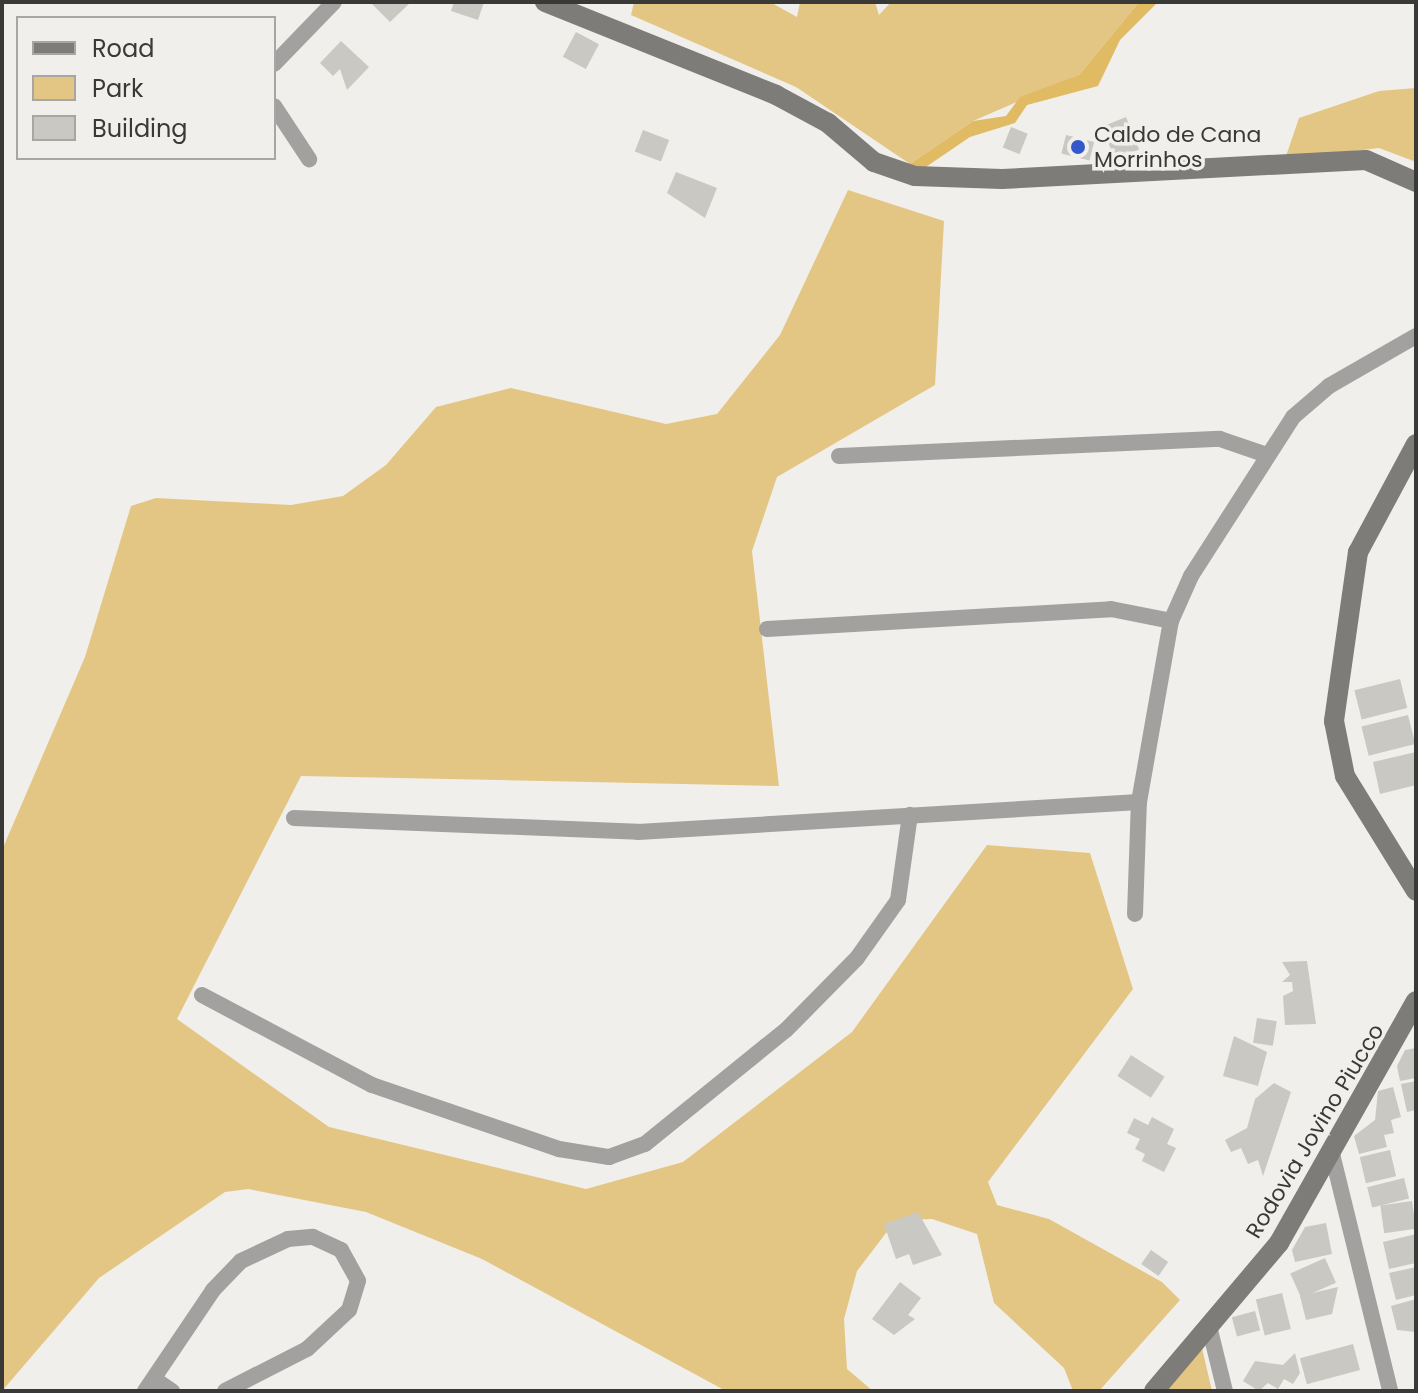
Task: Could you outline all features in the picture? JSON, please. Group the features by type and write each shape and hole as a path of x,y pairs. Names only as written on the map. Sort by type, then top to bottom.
{"main road":[{"path":"545,2 776,95 828,123 874,162 915,176 1002,179 1366,160 1416,182"},
{"path":"1416,444 1358,552 1334,721 1351,787 1416,891"},
{"name":"Rodovia Jovino Piucco","path":"1154,1391 1279,1243 1409,1030 1416,1001"}],"street":[{"path":"276,62 334,2"},
{"path":"276,109 309,159"},
{"path":"1135,914 1139,802 1171,621 1264,454 1329,386 1416,336"},
{"path":"839,456 1220,439 1264,454"},
{"path":"767,629 1111,609 1171,621"},
{"path":"294,818 638,832 1139,802"},
{"path":"202,995 372,1085 559,1149 609,1157 645,1144 786,1030 857,958 898,900 910,815"},
{"path":"1332,1154 1390,1391"},
{"path":"172,1391 150,1385 241,1261 288,1239 313,1237 341,1250 358,1281 349,1310 307,1349 225,1391"},
{"path":"1209,1326 1225,1391"}],"green space":[{"path":"634,2 770,2 797,17 800,2 875,2 879,15 891,2 1139,2 1079,75 973,121 910,164 796,87 631,15"},
{"path":"1416,88 1416,162 1379,148 1285,159 1299,118 1379,91"},
{"path":"848,190 944,221 935,385 777,477 752,551 779,786 301,776 177,1019 329,1127 586,1189 683,1162 852,1032 987,845 1090,853 1133,989 988,1182 997,1205 1049,1219 1162,1282 1180,1300 1099,1391 1073,1391 1064,1368 994,1303 977,1234 932,1219 907,1220 886,1233 857,1271 844,1319 847,1369 873,1391 726,1391 482,1259 366,1212 248,1189 225,1192 99,1278 2,1391 2,850 85,657 131,506 156,498 291,505 343,496 386,465 436,407 511,388 666,424 717,414 780,335"},
{"path":"1202,1348 1212,1391 1164,1391"}],"shaded area":[{"path":"1139,2 1158,2 1120,40 1098,86 1027,105 1015,123 970,137 920,171 910,164 973,121 1006,116 1020,97 1079,75"}],"building":[{"path":"370,2 411,2 390,22"},
{"path":"454,2 484,2 478,20 451,11"},
{"path":"576,32 599,44 586,69 563,57"},
{"path":"341,41 369,67 347,90 340,69 333,76 320,63"},
{"path":"1126,117 1139,149 1115,159 1102,127"},
{"path":"1011,127 1028,134 1019,154 1003,147"},
{"path":"643,130 669,140 661,162 635,151"},
{"name":"Caldo de Cana Morrinhos","path":"1066,135 1094,142 1090,160 1061,153"},
{"path":"676,172 717,188 705,218 667,193"},
{"path":"1400,679 1407,708 1362,719 1354,690"},
{"path":"1408,715 1415,744 1369,756 1361,727"},
{"path":"1416,752 1416,785 1380,794 1373,762"},
{"path":"1307,961 1316,1024 1285,1025 1283,996 1293,991 1292,982 1282,982 1290,975 1282,962"},
{"path":"1257,1018 1277,1021 1273,1046 1253,1043"},
{"path":"1234,1036 1267,1052 1258,1086 1223,1076"},
{"path":"1416,1048 1416,1078 1400,1081 1397,1066 1405,1050"},
{"path":"1131,1055 1165,1077 1151,1098 1117,1076"},
{"path":"1416,1081 1416,1110 1407,1112 1401,1084"},
{"path":"1274,1083 1291,1092 1263,1176 1258,1160 1248,1164 1241,1148 1231,1152 1225,1140 1247,1128 1255,1099"},
{"path":"1393,1087 1401,1117 1391,1120 1394,1133 1384,1135 1387,1147 1359,1154 1354,1136 1375,1120 1378,1091"},
{"path":"1152,1117 1174,1129 1167,1144 1176,1148 1164,1172 1142,1161 1145,1154 1135,1149 1140,1139 1127,1133 1134,1118 1148,1125"},
{"path":"1390,1150 1396,1176 1366,1183 1360,1157"},
{"path":"1404,1178 1409,1198 1372,1208 1367,1187"},
{"path":"1412,1201 1416,1229 1384,1233 1380,1205"},
{"path":"918,1212 942,1255 913,1265 909,1254 896,1259 884,1224"},
{"path":"1326,1223 1332,1254 1295,1262 1292,1250 1305,1227"},
{"path":"1416,1234 1416,1263 1389,1269 1383,1242"},
{"path":"1151,1250 1168,1262 1158,1276 1141,1264"},
{"path":"1325,1258 1336,1283 1301,1298 1290,1273"},
{"path":"1416,1267 1416,1295 1396,1300 1389,1273"},
{"path":"900,1282 921,1298 908,1315 915,1319 894,1335 872,1319"},
{"path":"1338,1287 1332,1314 1306,1320 1300,1296"},
{"path":"1282,1293 1291,1329 1265,1335 1256,1300"},
{"path":"1416,1299 1416,1332 1397,1330 1391,1306"},
{"path":"1255,1311 1260,1330 1237,1337 1232,1317"},
{"path":"1353,1344 1360,1370 1307,1384 1300,1358"},
{"path":"1295,1353 1300,1373 1293,1384 1284,1379 1278,1389 1268,1383 1259,1391 1243,1381 1255,1361 1283,1365"}],"place":[{"name":"Caldo de Cana Morrinhos","path":"1078,147"}]}
